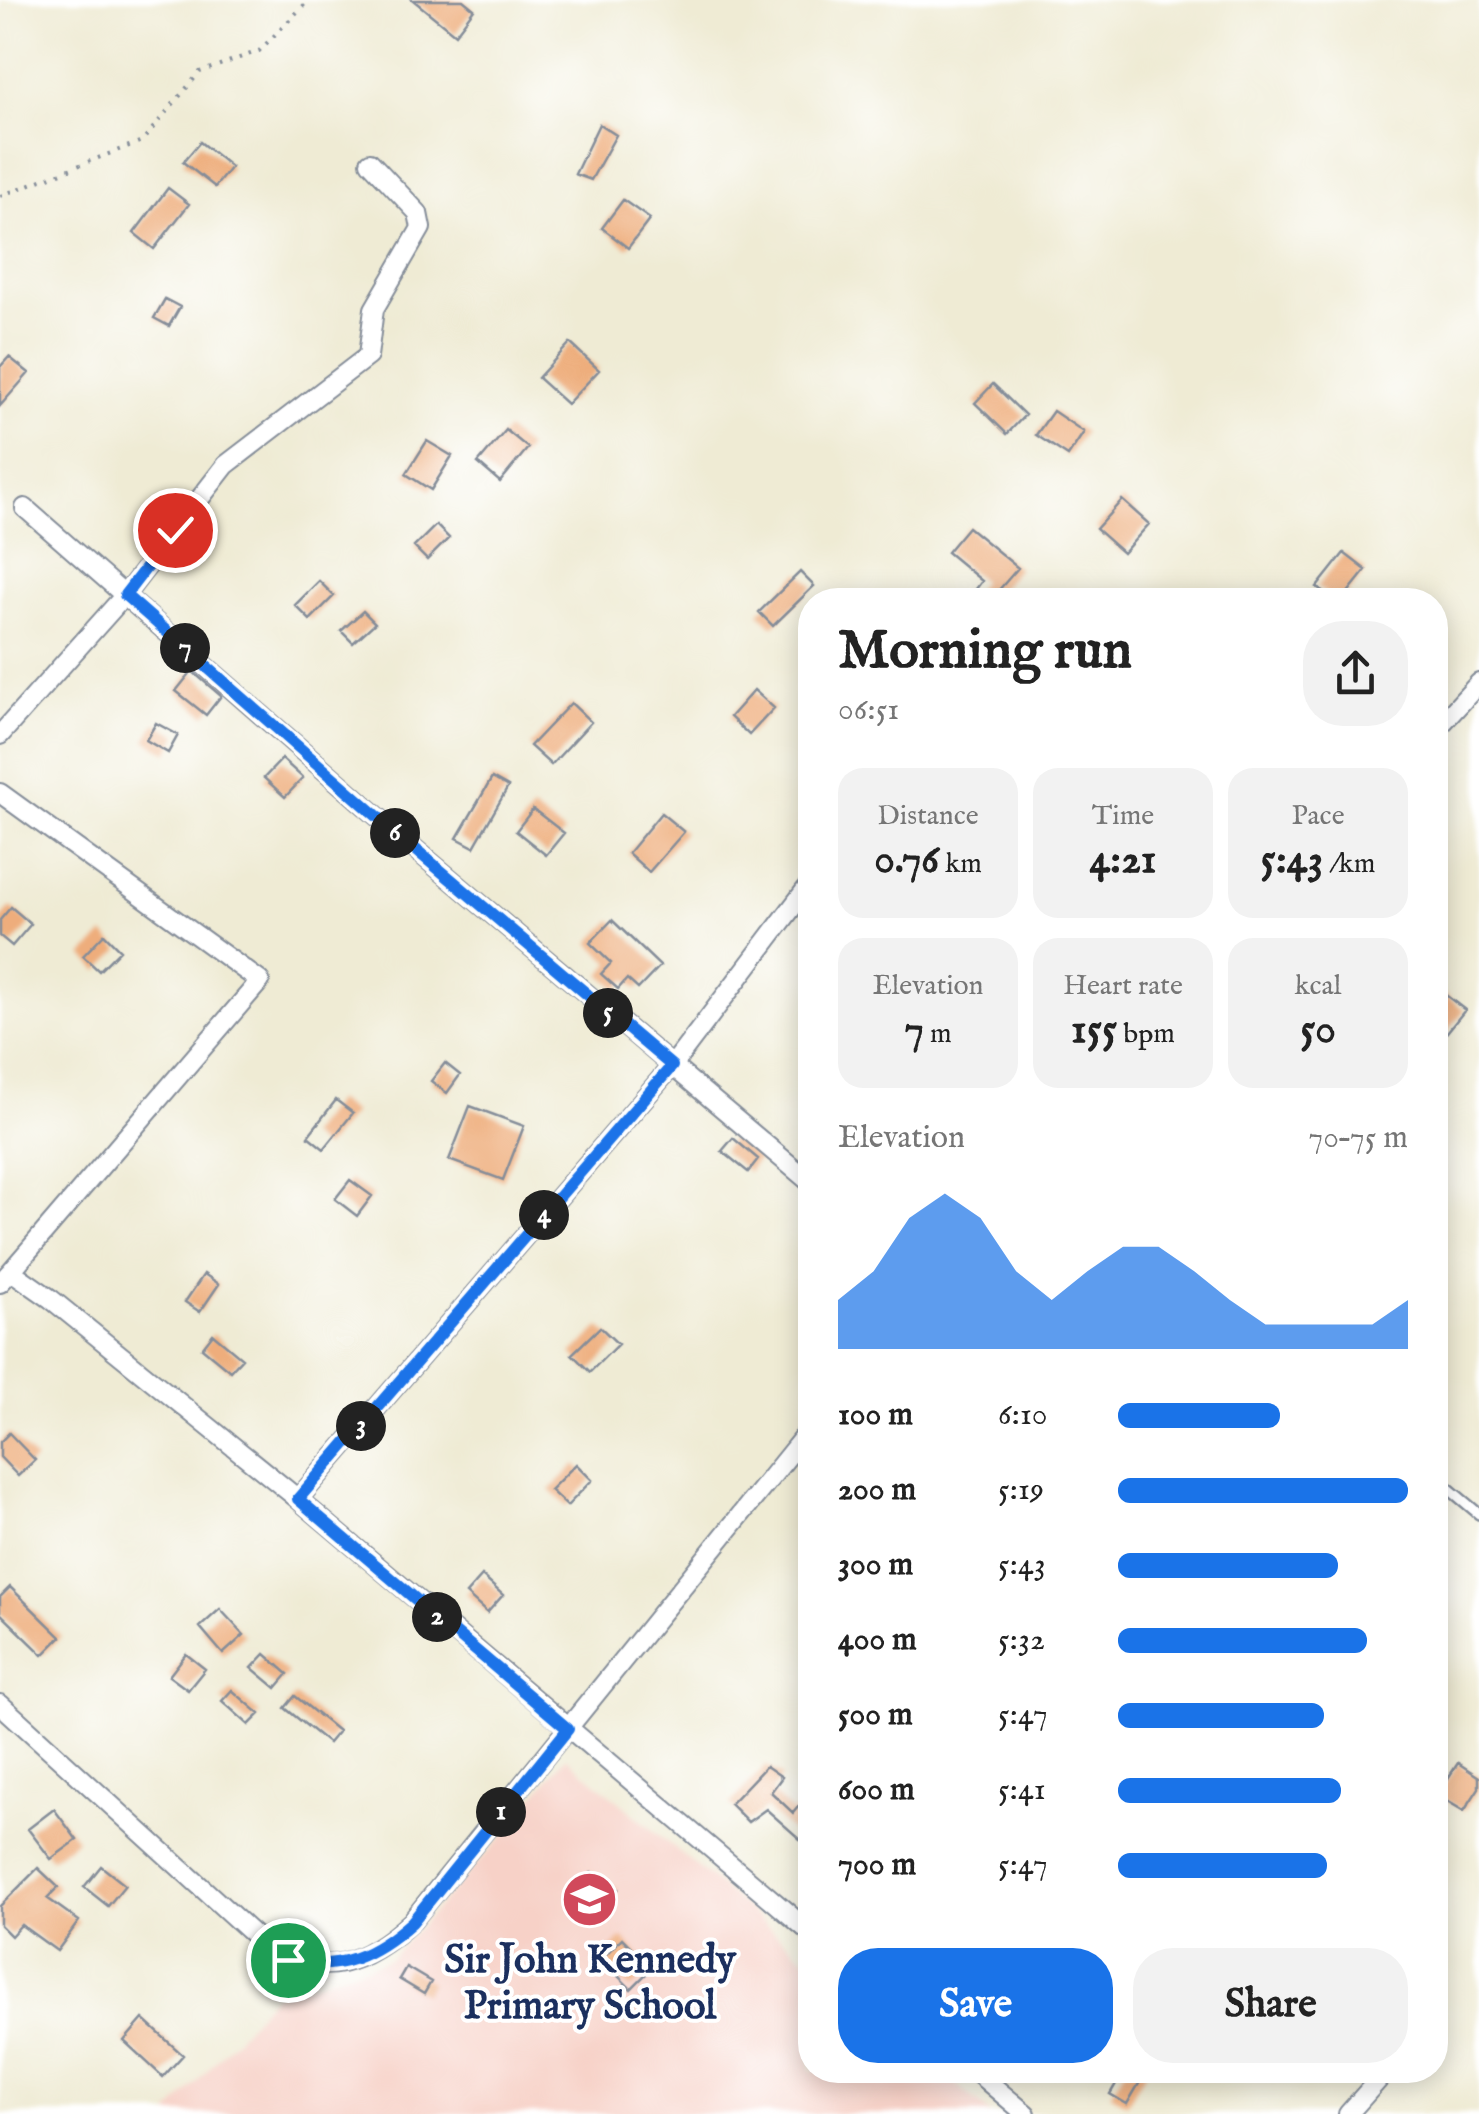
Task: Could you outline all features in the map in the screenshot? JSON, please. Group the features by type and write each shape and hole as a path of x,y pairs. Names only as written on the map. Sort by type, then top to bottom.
{"street":[{"path":"0,735 125,595 226,465 368,356 374,309 421,228 418,212 370,162"},
{"path":"25,508 402,838 798,1172"},
{"path":"1448,718 1479,683"},
{"path":"0,793 260,982 5,1277 298,1499 798,1922"},
{"path":"298,1499 672,1066 798,900"},
{"path":"0,1704 266,1946 288,1960 314,1966 352,1962 384,1947 412,1922 798,1444"},
{"path":"989,2083 1026,2114"},
{"path":"1348,2114 1375,2083"}],"lane":[{"path":"1448,1488 1479,1514"}],"path":[{"path":"0,196 142,141 200,72 260,51 309,0"}],"shaded area":[{"name":"Sir John Kennedy Primary School","path":"566,1757 798,1952 798,2083 954,2083 991,2114 169,2114 274,1995 390,1959 500,1839"}],"building":[{"path":"413,0 463,0 474,9 455,34"},
{"path":"599,124 616,135 591,180 575,174"},
{"path":"200,142 231,167 215,187 183,162"},
{"path":"168,188 189,204 154,249 134,233"},
{"path":"623,200 650,219 628,248 602,228"},
{"path":"165,299 180,307 169,326 154,318"},
{"path":"570,343 599,370 567,404 538,378"},
{"path":"9,357 29,373 0,406 0,367"},
{"path":"993,384 1025,415 1007,434 975,403"},
{"path":"1053,411 1084,432 1068,456 1036,435"},
{"path":"506,430 528,448 500,482 478,463"},
{"path":"427,441 452,456 431,490 406,474"},
{"path":"1122,500 1149,524 1123,553 1096,529"},
{"path":"436,525 449,538 427,560 414,547"},
{"path":"968,527 1018,568 1000,588 977,588 982,581 947,552"},
{"path":"1344,553 1366,570 1352,588 1317,587"},
{"path":"800,572 814,586 798,588 798,602 773,626 759,612"},
{"path":"319,581 334,596 310,620 295,605"},
{"path":"363,611 375,623 353,643 341,631"},
{"path":"192,671 221,696 206,715 176,691"},
{"path":"754,690 774,708 749,735 730,717"},
{"path":"571,703 591,722 551,765 530,746"},
{"path":"156,723 178,735 168,753 146,740"},
{"path":"282,759 303,778 285,797 264,778"},
{"path":"492,778 508,787 474,847 457,838"},
{"path":"533,809 564,833 546,855 516,831"},
{"path":"661,813 684,832 649,872 628,853"},
{"path":"11,907 31,924 12,946 0,936 0,920"},
{"path":"612,920 660,966 638,989 627,979 618,989 601,974 611,963 590,943"},
{"path":"104,934 120,950 99,971 83,956"},
{"path":"1448,997 1465,1010 1448,1031"},
{"path":"445,1063 460,1075 447,1093 431,1081"},
{"path":"336,1100 353,1113 324,1149 308,1136"},
{"path":"470,1106 524,1126 503,1180 449,1160"},
{"path":"733,1138 758,1159 748,1172 722,1151"},
{"path":"350,1180 372,1196 357,1216 335,1199"},
{"path":"204,1274 219,1284 200,1312 185,1302"},
{"path":"600,1327 618,1344 590,1372 572,1354"},
{"path":"213,1334 242,1358 230,1371 202,1348"},
{"path":"9,1433 35,1460 18,1476 0,1457 0,1442"},
{"path":"576,1464 592,1480 567,1506 550,1490"},
{"path":"482,1576 503,1595 487,1613 466,1594"},
{"path":"10,1587 61,1637 43,1655 0,1613 0,1597"},
{"path":"220,1609 244,1635 223,1654 200,1627"},
{"path":"186,1654 205,1669 188,1690 169,1676"},
{"path":"265,1654 288,1674 276,1688 252,1668"},
{"path":"232,1690 260,1714 249,1725 222,1701"},
{"path":"295,1696 338,1731 328,1743 285,1708"},
{"path":"1458,1763 1479,1777 1479,1788 1464,1811 1448,1802 1448,1778"},
{"path":"766,1766 782,1777 771,1792 793,1813 798,1807 798,1837 766,1809 748,1822 730,1804"},
{"path":"54,1809 77,1840 51,1859 28,1829"},
{"path":"101,1866 125,1885 108,1906 84,1887"},
{"path":"38,1868 58,1887 47,1898 79,1921 57,1951 21,1925 11,1936 0,1925 0,1906"},
{"path":"592,1872 618,1889 597,1920 571,1902"},
{"path":"622,1938 652,1968 631,1989 601,1959"},
{"path":"406,1967 431,1982 424,1994 399,1979"},
{"path":"143,2019 183,2055 163,2077 124,2041"},
{"path":"1116,2083 1139,2083 1127,2104 1110,2094"}],"place":[{"name":"Sir John Kennedy Primary School","path":"590,1899"}],"route":[{"path":"175,530 125,595 402,838 672,1066 298,1499 568,1729 412,1922 384,1947 352,1962 314,1966 288,1960"}]}
